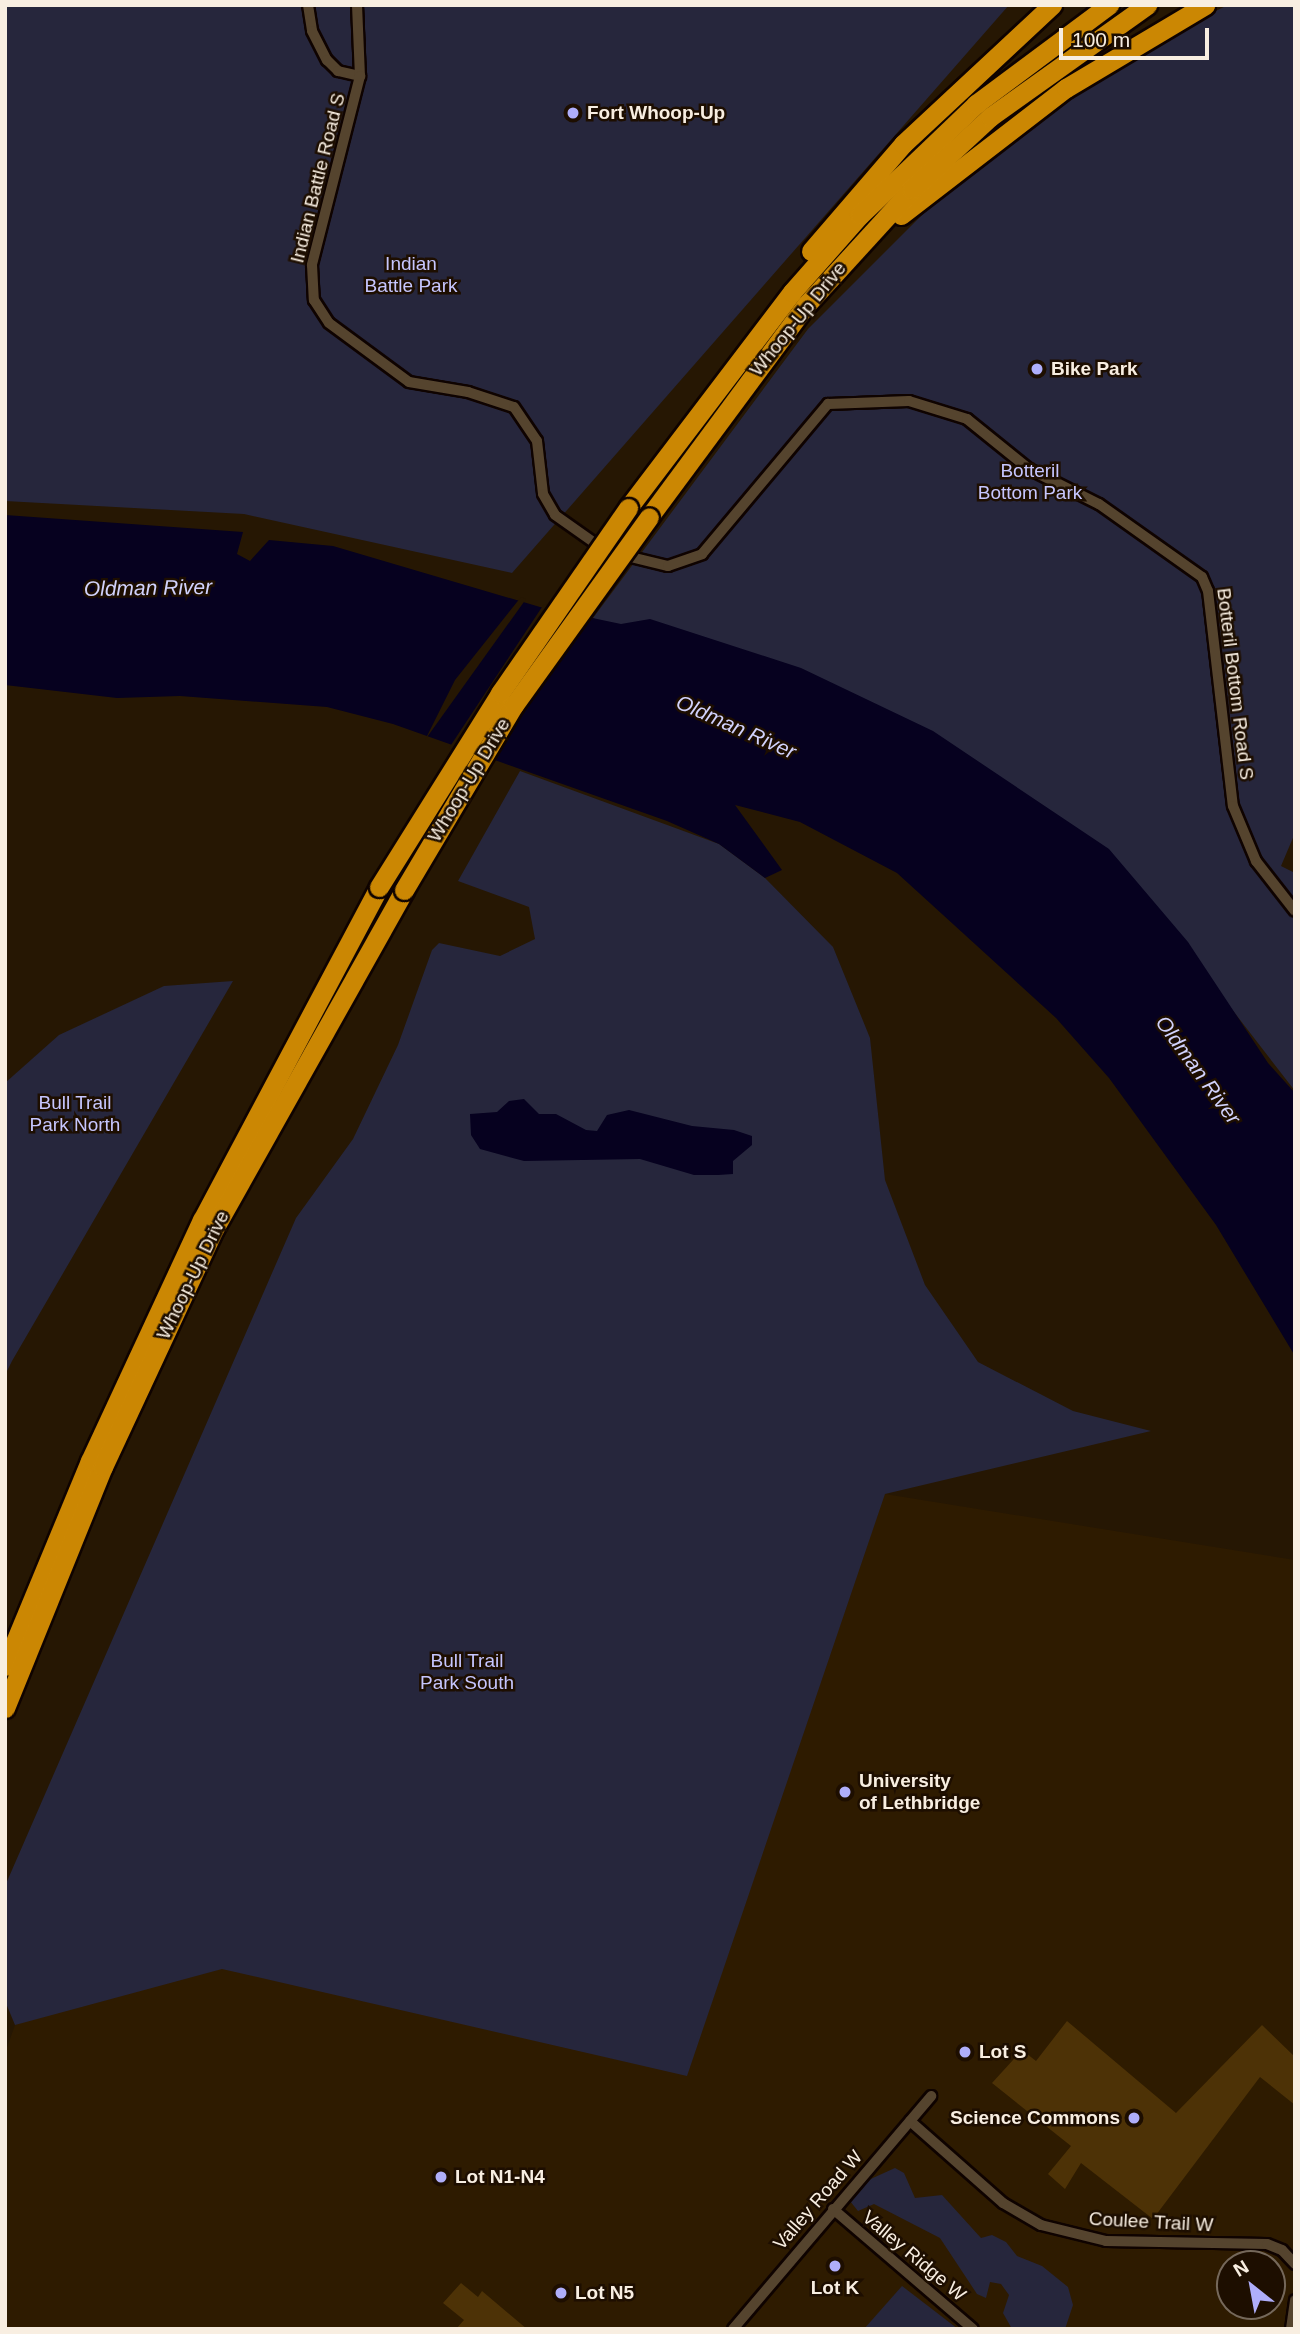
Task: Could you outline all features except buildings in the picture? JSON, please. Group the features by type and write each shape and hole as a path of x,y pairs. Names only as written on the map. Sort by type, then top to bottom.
{"highway":[{"path":"628,508 714,379 867,183 977,70 1052,5"},
{"name":"Whoop-Up Drive","path":"5,1666 90,1461 192,1242 379,887 500,693 628,508 792,292 860,215 976,104 1109,5"},
{"name":"Whoop-Up Drive","path":"5,1707 103,1467 214,1229 404,890 514,705 772,347 846,259 990,117 1147,5"},
{"path":"846,259 1066,88 1205,5"}],"street":[{"name":"Indian Battle Road S","path":"309,5 312,31 327,61 338,71 360,76 312,265 314,300 329,323 409,382 496,399 520,413 537,441 545,500 575,533 634,560 668,566 694,561 828,404"},
{"path":"357,5 360,76"},
{"name":"Botteril Bottom Road S","path":"828,404 909,401 953,412 982,428 1028,469 1099,503 1195,568 1208,591 1233,806 1256,861 1295,911"},
{"name":"Valley Road W","path":"733,2329 931,2096"},
{"name":"Coulee Trail W","path":"910,2120 994,2195 1041,2225 1106,2241 1267,2244 1283,2250 1295,2264"},
{"name":"Valley Ridge W","path":"833,2209 973,2329"},
{"path":"1291,2329 1295,2300"}],"shaded area":[{"name":"University of Lethbridge","path":"885,1494 1295,1560 1295,2329 5,2329 5,2053 15,2025"}],"green space":[{"name":"Indian Battle Park","path":"5,5 1009,5 512,573 244,514 5,501"},
{"name":"Botteril Bottom Park","path":"1228,5 1295,5 1295,833 1281,866 1295,873 1295,1091 1108,849 593,618 808,329 946,191 1096,68"},
{"name":"Bull Trail Park South","path":"520,771 719,844 765,878 833,947 870,1038 885,1180 925,1285 978,1362 1073,1411 1151,1431 885,1494 687,2076 222,1969 15,2025 5,2001 5,1886 296,1218 353,1139 398,1045 432,950 439,943 500,956 535,939 529,907 458,881"},
{"name":"Bull Trail Park North","path":"233,981 5,1375 5,1083 59,1035 164,986"},
{"path":"895,2168 904,2173 915,2198 942,2195 981,2238 992,2235 1006,2242 1017,2256 1042,2266 1068,2287 1073,2305 1065,2329 1012,2329 1003,2313 1009,2295 1001,2284 990,2282 986,2298 977,2294 940,2238 874,2204 858,2211 850,2201 864,2182"},
{"path":"902,2286 958,2329 864,2329"}],"water":[{"name":"Oldman River","path":"5,515 243,532 237,554 250,561 269,540 333,546 540,607 621,624 650,619 801,668 933,731 1109,849 1188,942 1268,1063 1295,1093 1295,1356 1216,1225 1109,1078 1056,1018 897,873 800,822 735,805 782,870 765,878 719,844 667,821 393,724 327,707 180,696 117,698 5,685"},
{"path":"524,1099 539,1114 556,1114 586,1130 597,1131 607,1115 629,1110 692,1126 734,1130 752,1136 752,1145 733,1161 733,1174 718,1175 694,1175 640,1159 524,1161 480,1149 471,1135 470,1114 497,1112 509,1101"}],"pier":[{"path":"521,597 526,599 425,740 455,680"},
{"path":"544,604 566,609 470,756 449,748"}],"place":[{"name":"Fort Whoop-Up","path":"573,113"},
{"name":"Bike Park","path":"1037,369"},
{"name":"University of Lethbridge","path":"845,1792"},
{"name":"Lot S","path":"965,2052"},
{"name":"Science Commons","path":"1134,2118"},
{"name":"Lot N1-N4","path":"441,2177"},
{"name":"Lot K","path":"835,2266"},
{"name":"Lot N5","path":"561,2293"}]}
